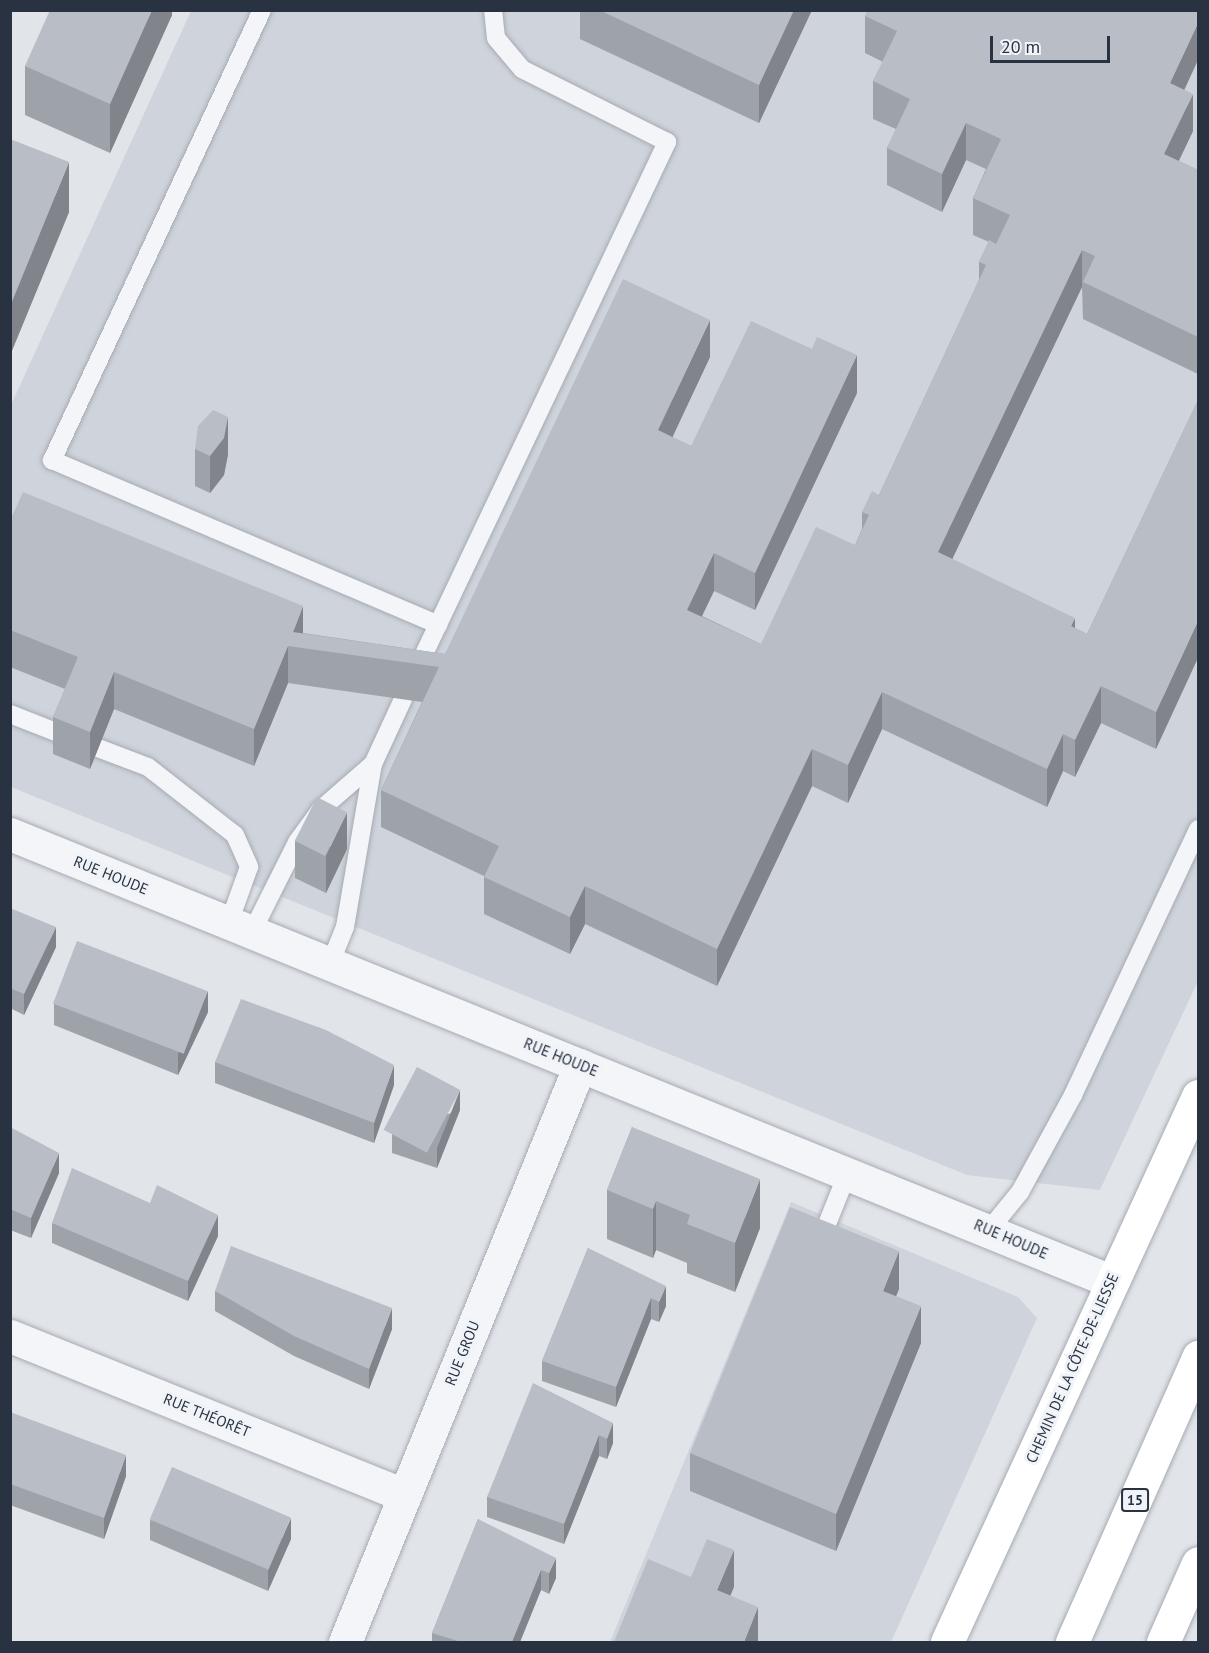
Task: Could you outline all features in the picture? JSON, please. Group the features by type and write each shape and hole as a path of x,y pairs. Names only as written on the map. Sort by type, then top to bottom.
{"main road":[{"name":"CHEMIN DE LA CÔTE-DE-LIESSE","path":"947,1642 1198,1096"},
{"name":"15","path":"1072,1642 1198,1357"},
{"path":"1163,1642 1198,1563"}],"street":[{"name":"RUE HOUDE","path":"10,834 848,1172 1111,1281"},
{"name":"RUE GROU","path":"345,1642 580,1065"},
{"name":"RUE THÉORÊT","path":"10,1336 404,1495"}],"lane":[{"path":"262,10 52,460 438,625"},
{"path":"330,964 345,927 373,764 668,142 522,69 496,38 493,10"},
{"path":"10,714 61,734"},
{"path":"98,748 148,767 236,835 249,867 241,927"},
{"path":"241,927 320,810 373,764"},
{"path":"988,1230 1020,1192 1073,1095 1198,828"},
{"path":"815,1254 848,1172"}],"shaded area":[{"path":"191,11 1198,11 1198,981 1100,1190 967,1175 11,787 11,405"},
{"path":"791,1202 1018,1297 1037,1318 891,1642 610,1642"}],"building":[{"path":"50,10 152,10 110,104 25,66"},
{"path":"599,10 794,10 759,85"},
{"path":"867,10 1198,10 1198,23 1170,83 1193,94 1164,154 1198,170 1198,337 1083,282 1095,256 1082,250 938,552 1075,618 1071,626 1087,634 1198,400 1198,621 1156,712 1101,686 1075,740 1063,734 1047,769 882,692 848,765 812,749 717,949 585,886 570,917 484,877 499,846 381,790 439,667 288,646 254,729 114,672 90,732 53,717 78,657 10,630 10,521 23,492 303,606 293,632 445,654 623,279 710,320 658,430 691,446 751,321 812,349 817,337 857,355 755,573 714,553 687,610 761,644 816,527 855,545 869,515 862,512 872,491 879,495 986,265 979,262 989,240 996,244 1010,215 973,198 1001,139 966,123 942,174 887,148 910,99 873,81 897,31 865,16"},
{"path":"10,139 69,162 11,304 10,304"},
{"path":"213,410 228,417 224,438 210,456 195,449 198,426"},
{"path":"317,797 347,812 325,856 295,841"},
{"path":"10,908 56,927 24,994 10,988"},
{"path":"77,941 208,991 184,1054 53,1004"},
{"path":"241,999 326,1030 394,1065 374,1123 215,1062"},
{"path":"417,1067 460,1090 427,1153 384,1130"},
{"path":"10,1127 59,1153 31,1218 10,1209"},
{"path":"632,1127 760,1179 735,1243 687,1224 690,1215 656,1201 653,1209 607,1190"},
{"path":"72,1168 150,1203 157,1185 218,1215 188,1281 52,1223"},
{"path":"790,1207 899,1251 883,1291 921,1306 836,1514 690,1453"},
{"path":"231,1246 392,1308 369,1369 294,1336 215,1291"},
{"path":"588,1248 666,1286 659,1302 651,1298 616,1387 542,1361"},
{"path":"533,1383 613,1423 607,1439 599,1435 564,1524 487,1497"},
{"path":"10,1412 126,1455 104,1518 10,1484"},
{"path":"172,1467 291,1517 268,1570 150,1519"},
{"path":"478,1519 556,1558 549,1573 541,1570 512,1642 461,1642 432,1633"},
{"path":"707,1539 734,1550 717,1590 758,1607 744,1642 614,1642 648,1559 691,1577"}]}
